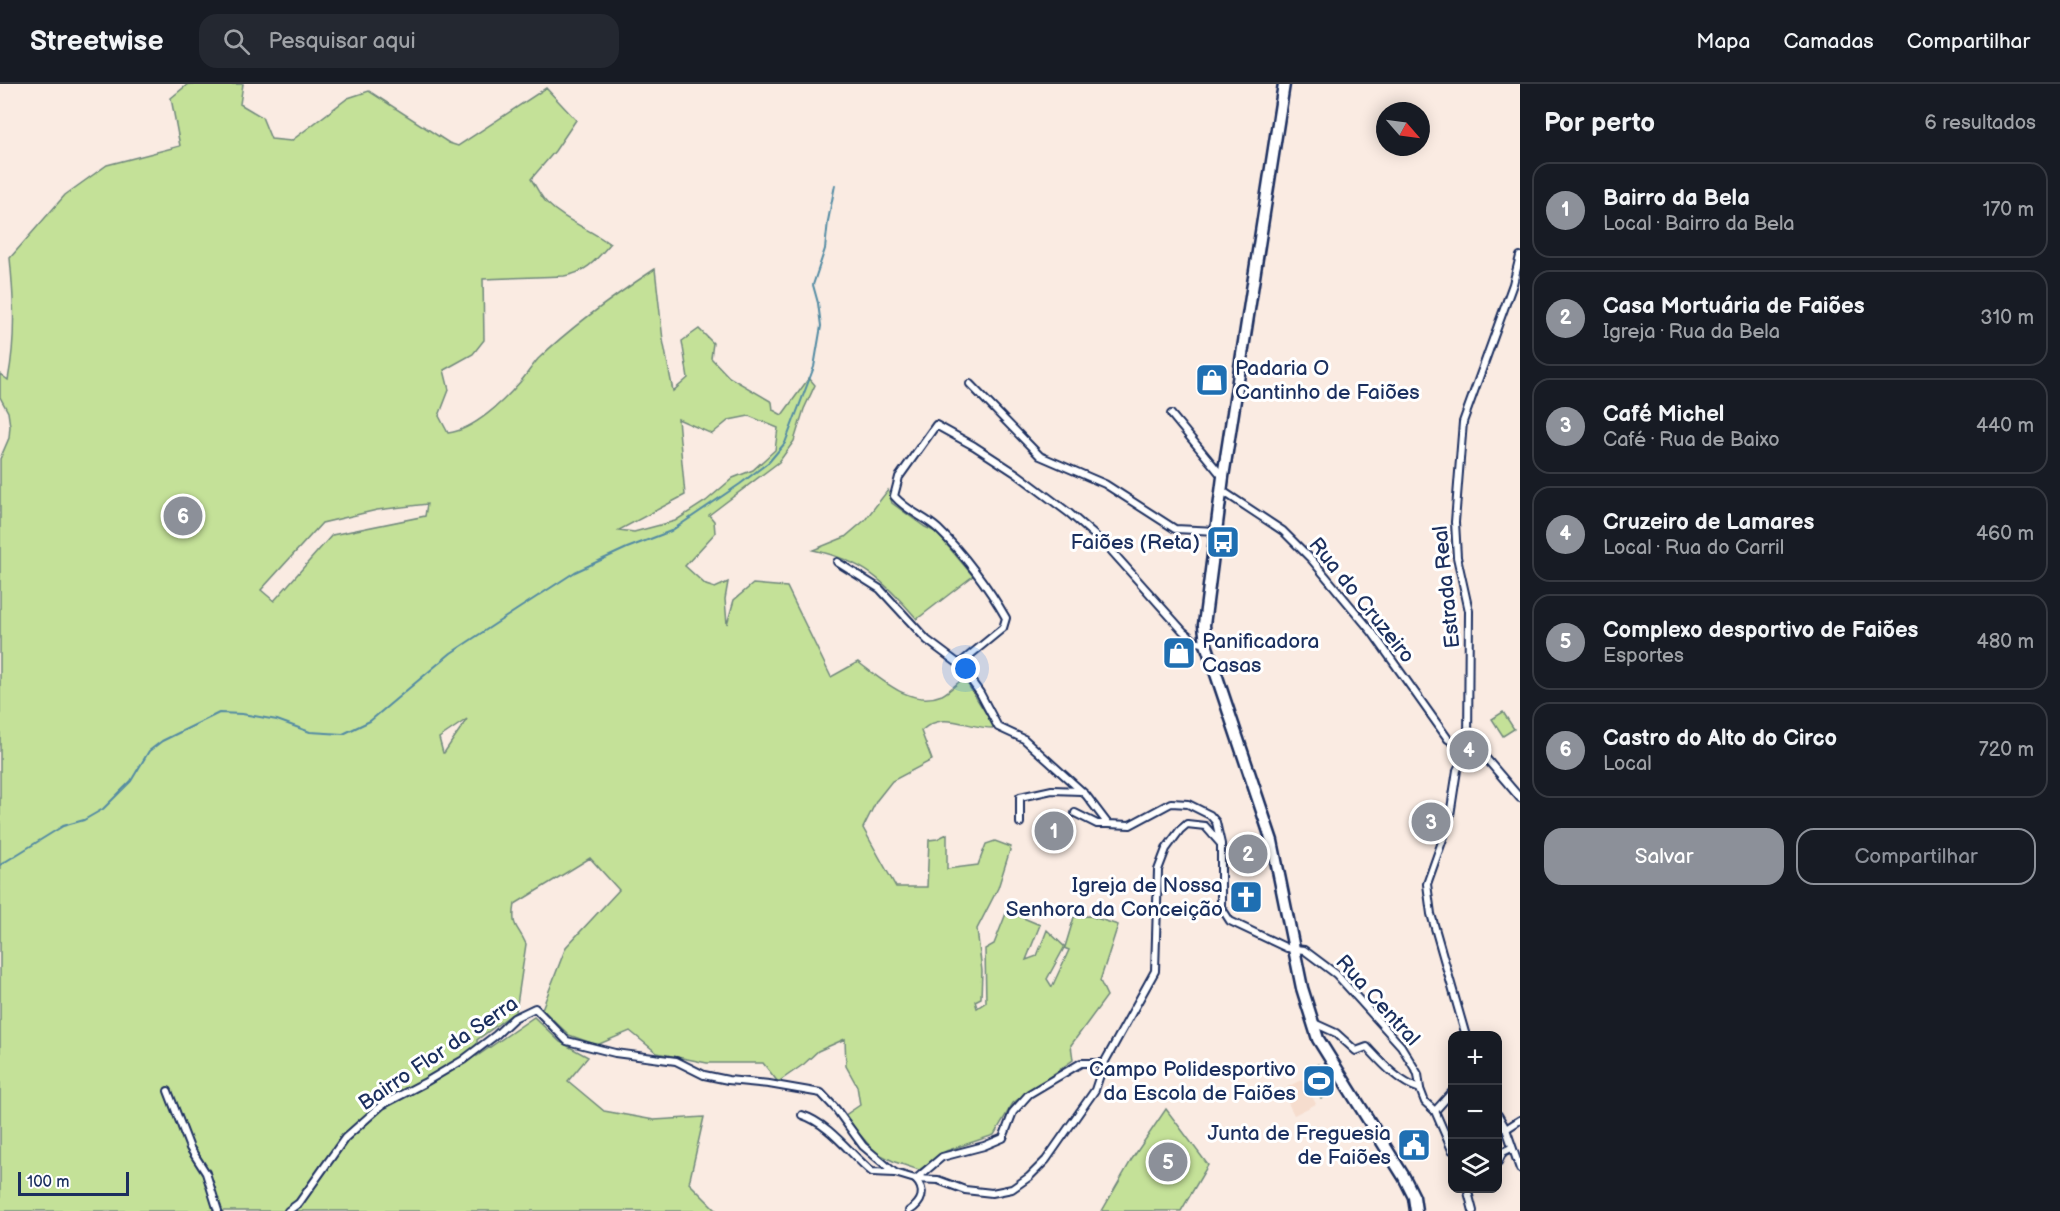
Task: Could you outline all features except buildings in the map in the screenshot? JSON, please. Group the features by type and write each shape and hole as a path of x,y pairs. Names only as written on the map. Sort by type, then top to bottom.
{"main road":[{"path":"1284,84 1221,490 1204,626 1206,644 1272,841 1302,988 1318,1039 1404,1177 1414,1197 1416,1211"}],"street":[{"name":"Estrada Real","path":"1465,746 1469,611 1457,557 1455,522 1463,422 1513,284 1520,256"},
{"path":"970,384 1040,456 1105,484 1175,529 1217,531"},
{"path":"1171,414 1223,477"},
{"path":"959,664 1003,628 1006,618 990,590 937,528 905,508 894,496 899,477 936,425 1017,474 1069,513 1108,547 1183,631 1195,641 1206,644"},
{"name":"Rua do Cruzeiro","path":"1221,490 1283,531 1312,560 1372,632 1448,739 1465,746"},
{"path":"837,562 880,588 927,640 959,664 980,693 998,728 1024,739 1081,791 1108,824"},
{"path":"1464,757 1461,753 1465,746 1473,746 1474,753"},
{"path":"1464,757 1469,757 1474,753"},
{"path":"1474,753 1485,757 1520,798"},
{"path":"1464,757 1457,770 1449,822 1426,884 1431,914 1465,1031"},
{"path":"1020,823 1020,797 1052,790 1081,791"},
{"path":"1075,813 1097,824 1130,825 1171,803 1188,804 1202,810 1216,822 1221,844"},
{"name":"Bairro Flor da Serra","path":"288,1211 299,1203 345,1138 382,1105 463,1060 514,1018 535,1008 567,1041 615,1053 676,1060 704,1074 728,1080 821,1093 863,1146 895,1173 915,1179 938,1180 965,1190 992,1193 1012,1189 1029,1177 1046,1160 1095,1090 1104,1063 1155,971 1158,870 1166,849 1187,824 1205,826 1221,844"},
{"name":"Rua Central","path":"1221,844 1219,869 1221,908 1225,916 1230,921 1287,948 1304,950 1336,974 1401,1046 1418,1074 1425,1102 1435,1111 1448,1141"},
{"path":"1314,1023 1336,1033 1356,1051 1367,1047 1388,1069 1408,1085 1420,1089"},
{"path":"909,1211 917,1206 923,1196 921,1185 915,1179 942,1157 984,1146 1003,1138 1012,1112 1029,1094 1081,1063 1104,1063"},
{"path":"168,1091 189,1148 206,1173 218,1211"},
{"path":"1435,1111 1448,1096"},
{"path":"802,1115 812,1118 828,1131 872,1172 895,1173"},
{"path":"1506,1129 1520,1120"},
{"path":"1502,1123 1520,1169"},
{"path":"1502,1154 1511,1148"},
{"path":"1468,1193 1473,1211"}],"shaded area":[{"path":"1303,1079 1316,1104 1294,1115 1288,1103 1294,1100 1287,1087"}],"green space":[{"path":"188,84 243,84 240,104 262,117 271,139 291,141 348,98 369,91 449,143 458,146 546,88 576,120 555,151 531,179 542,197 554,209 610,244 590,265 572,274 483,279 484,340 473,354 444,370 449,390 439,416 448,433 458,431 478,421 514,389 538,359 565,334 609,300 655,269 663,340 673,391 688,378 682,341 699,329 713,343 711,358 729,377 772,402 773,410 782,415 809,378 815,385 804,409 794,441 779,462 709,515 714,521 715,533 685,566 706,585 715,588 728,582 725,599 727,624 734,600 753,584 787,587 831,677 858,662 897,690 919,698 942,695 964,678 995,728 938,721 921,731 932,760 892,781 877,800 863,828 896,887 927,887 929,840 947,834 947,869 978,865 986,844 995,841 1011,847 998,888 977,929 982,971 981,998 975,1001 977,1008 986,1002 985,949 994,944 1007,911 1040,925 1026,960 1037,956 1047,930 1065,947 1074,917 1090,916 1118,925 1100,981 1107,996 1071,1045 1073,1060 1013,1103 994,1135 946,1151 919,1170 875,1152 844,1116 860,1105 857,1086 846,1066 845,1039 818,1051 778,1082 763,1063 707,1063 657,1053 630,1031 597,1045 569,1035 542,1009 566,947 619,890 590,858 515,904 514,922 526,944 516,1011 477,1040 477,1056 534,1017 560,1042 588,1057 568,1081 604,1111 654,1120 704,1117 689,1183 717,1211 0,1211 0,459 9,438 10,426 8,412 0,397 0,374 8,380 13,334 10,258 65,195 107,165 180,146 171,98","holes":["749,416 778,428 775,450 753,470 733,478 706,501 675,521 634,532 619,530 685,495 678,419 712,434 729,420","427,504 425,516 332,535 274,601 261,590 322,523 377,510","467,719 444,753 439,738","1064,948 1069,950 1052,987 1047,979"]},
{"path":"888,490 892,503 925,527 936,532 973,576 917,619 872,574 846,560 813,550 845,537 865,520"},
{"path":"1503,712 1514,729 1503,736 1492,719"},
{"name":"Campo Polidesportivo da Escola de Faiões","path":"1318,1064 1334,1091 1321,1099 1305,1072"},
{"path":"1166,1109 1208,1165 1181,1211 1102,1211 1132,1159"}],"waterway":[{"path":"0,865 63,826 84,820 103,809 131,781 149,751 162,741 219,713 277,720 310,732 343,734 370,721 451,653 575,572 671,531 769,462 785,443 814,367 821,326 813,285 825,249 835,185"}],"place":[{"name":"Padaria O Cantinho de Faiões","path":"1212,380"},
{"name":"Castro do Alto do Circo","path":"183,516"},
{"name":"Faiões (Reta)","path":"1223,542"},
{"name":"Panificadora Casas","path":"1179,653"},
{"name":"Cruzeiro de Lamares","path":"1469,750"},
{"name":"Café Michel","path":"1431,822"},
{"name":"Bairro da Bela","path":"1054,831"},
{"name":"Casa Mortuária de Faiões","path":"1248,854"},
{"name":"Igreja de Nossa Senhora da Conceição","path":"1246,897"},
{"name":"Campo Polidesportivo da Escola de Faiões","path":"1319,1081"},
{"name":"Junta de Freguesia de Faiões","path":"1414,1145"},
{"name":"Complexo desportivo de Faiões","path":"1168,1162"}]}
